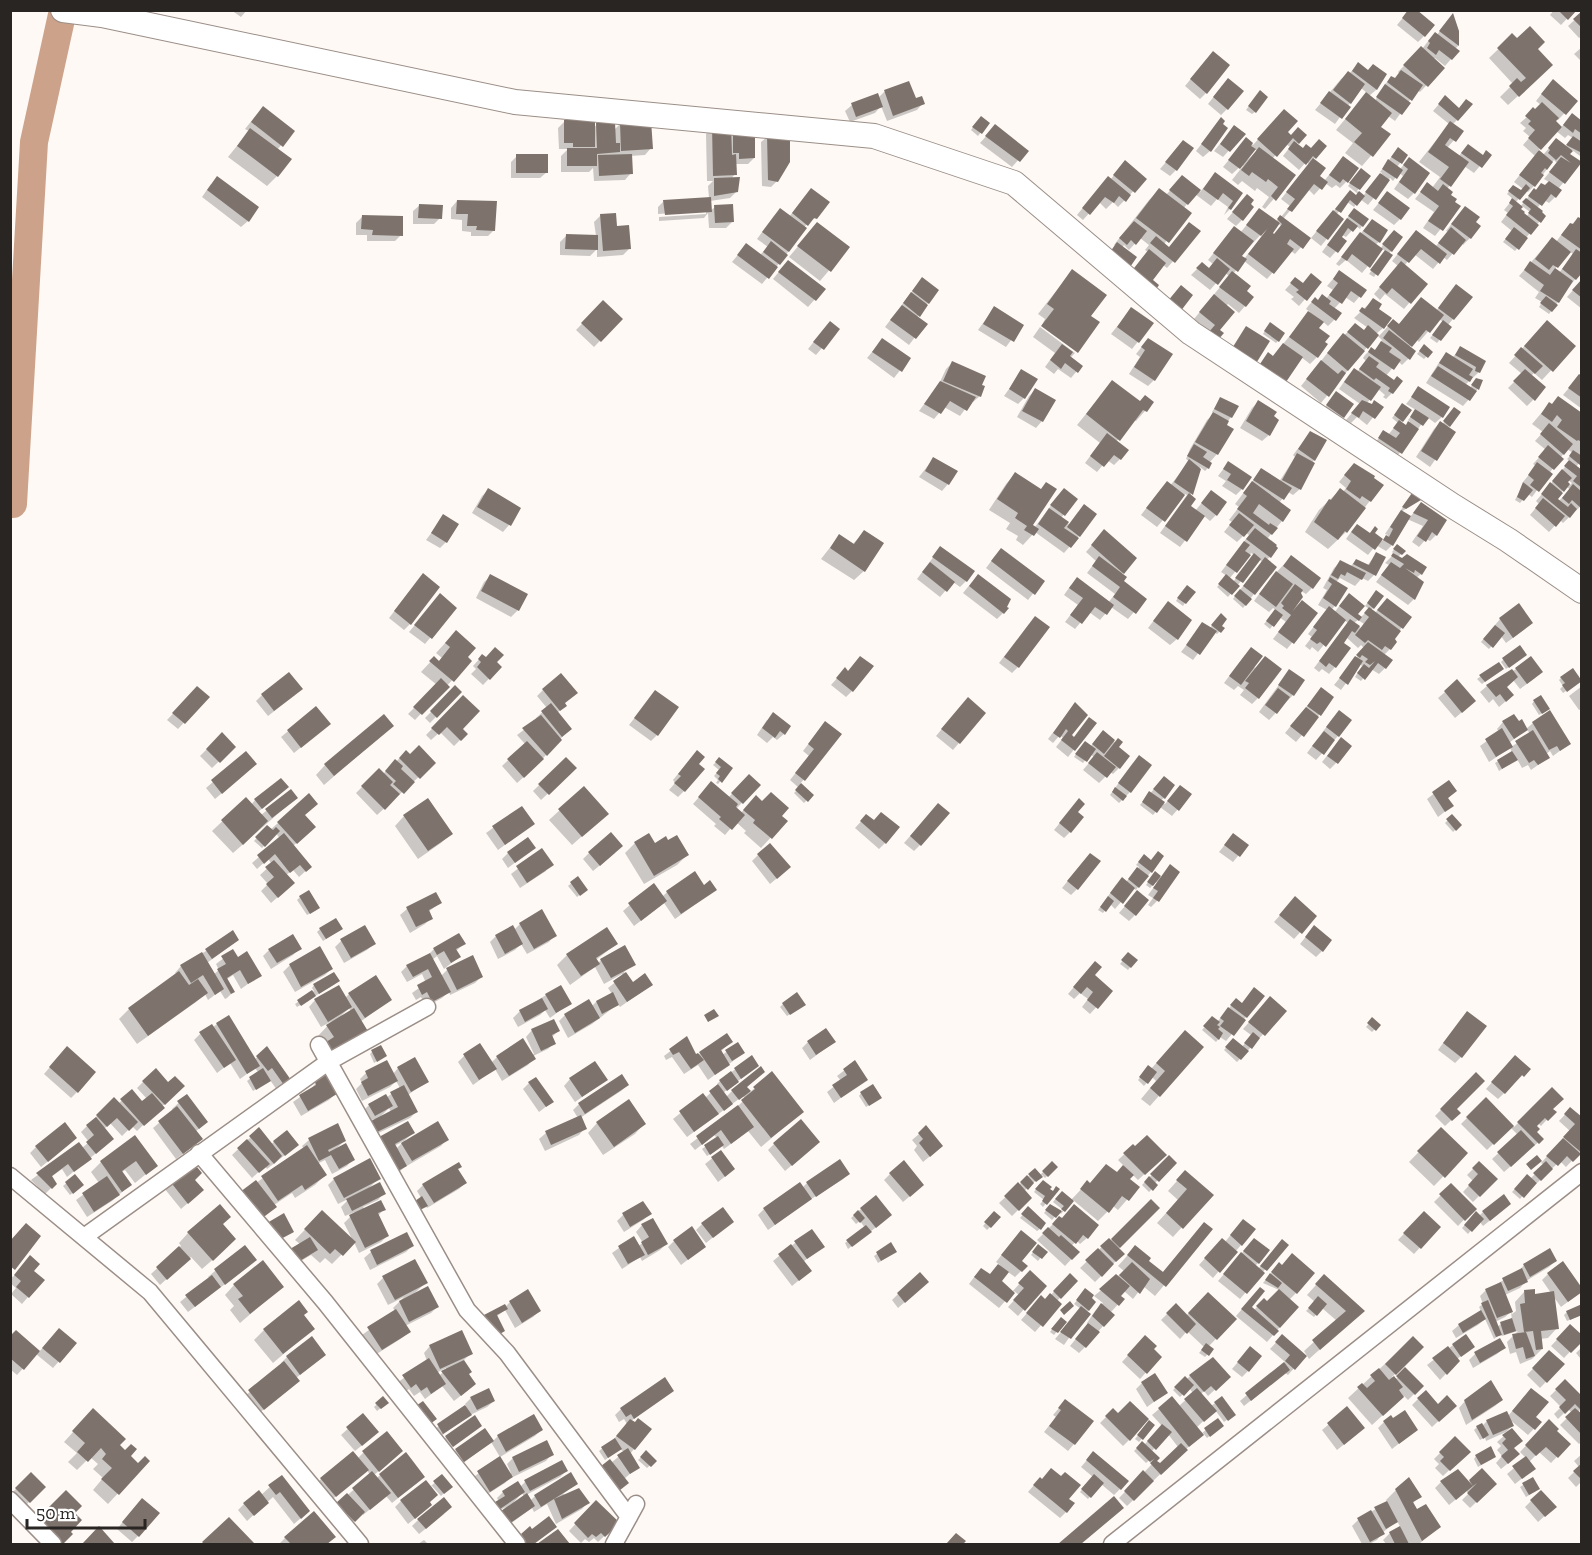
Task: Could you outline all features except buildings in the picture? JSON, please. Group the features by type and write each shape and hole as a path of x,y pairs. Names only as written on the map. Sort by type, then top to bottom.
{"street":[{"path":"71,11 102,15 515,102 874,136 1014,183 1191,333 1508,540 1581,591"},
{"path":"84,1237 328,1062 428,1007"},
{"path":"319,1045 467,1310 507,1353 633,1510 614,1545"},
{"path":"199,1154 325,1302 517,1545"},
{"path":"1112,1545 1581,1172"},
{"path":"12,1180 150,1292 360,1545"},
{"path":"10,1500 53,1545"}],"waterway":[{"path":"13,504 34,142 63,10"}]}
